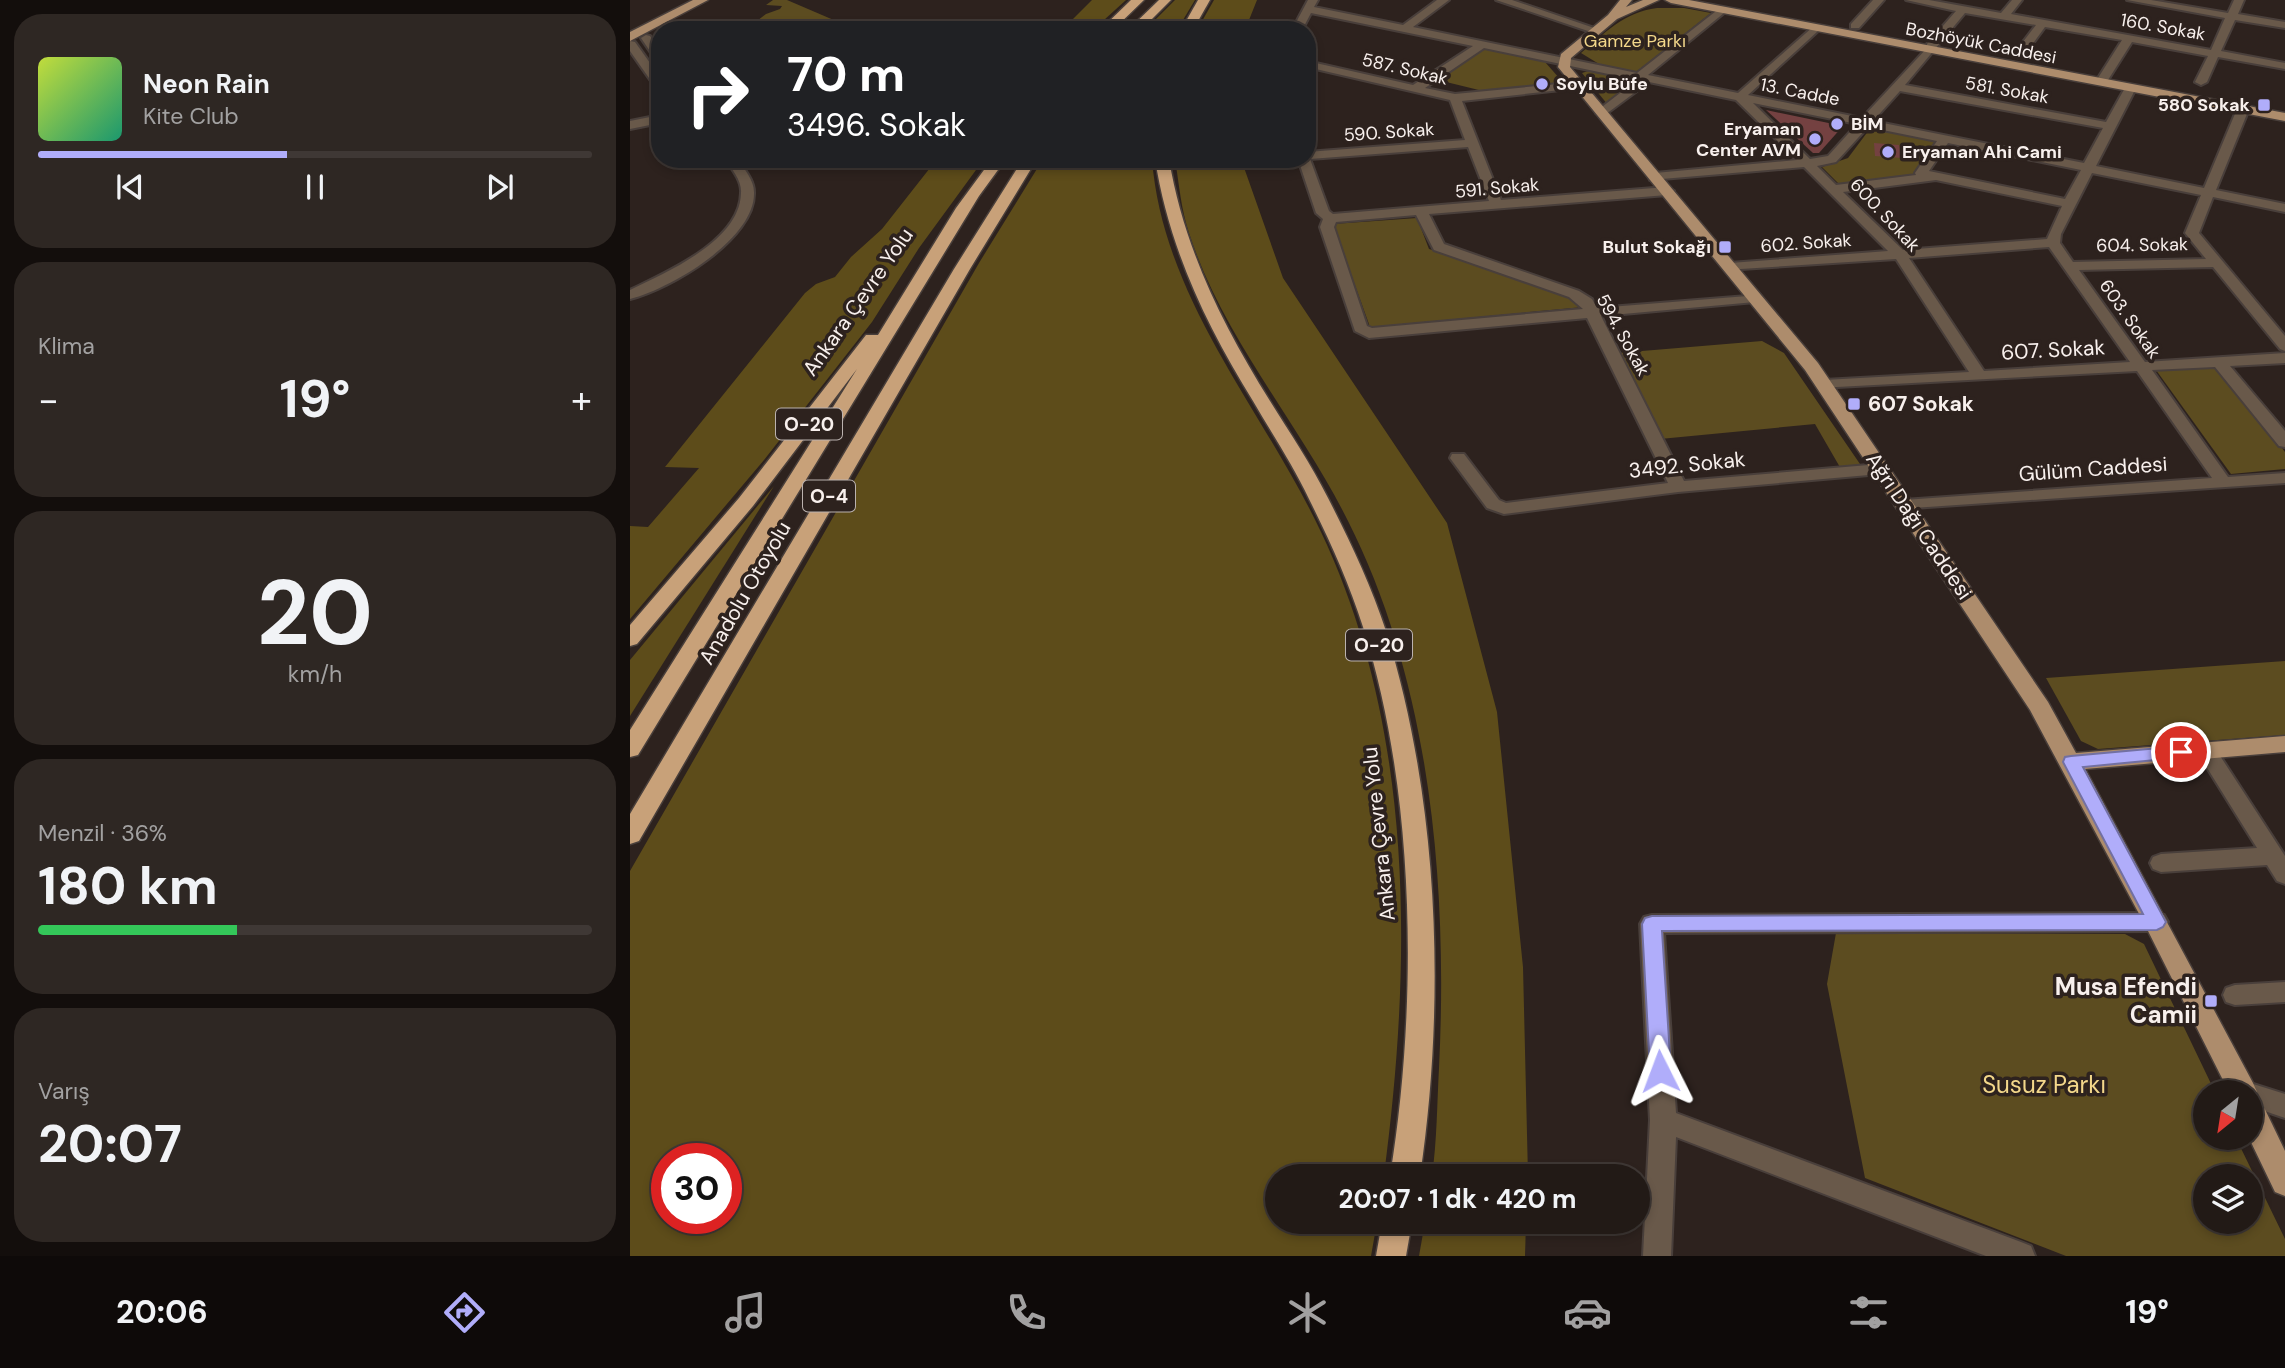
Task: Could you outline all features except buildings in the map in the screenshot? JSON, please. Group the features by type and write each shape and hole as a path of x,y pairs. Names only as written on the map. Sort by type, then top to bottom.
{"highway":[{"path":"1116,21 1138,0"},
{"path":"1143,21 1165,0"},
{"path":"1191,21 1204,0"},
{"name":"Ankara Çevre Yolu","path":"630,639 808,425 875,333 927,252 993,168"},
{"name":"Anadolu Otoyolu","path":"630,835 962,269 1024,168"},
{"name":"Ankara Çevre Yolu","path":"1164,168 1173,221 1187,264 1209,311 1307,474 1349,562 1381,652 1409,783 1419,920 1417,1044 1406,1164"},
{"name":"Anadolu Otoyolu","path":"630,749 972,197"},
{"path":"1391,1256 1395,1234"}],"main road":[{"path":"1564,62 1566,57 1612,17 1626,0"},
{"path":"1612,17 1653,0"},
{"name":"Bozhöyük Caddesi","path":"1671,0 1754,12 2285,117"},
{"path":"678,21 707,2"},
{"path":"670,21 707,2"},
{"name":"Bozhöyük Caddesi","path":"1717,6 1814,29 2285,111"},
{"path":"634,40 651,31"},
{"path":"634,40 651,35"},
{"name":"Ağrı Dağı Caddesi","path":"1564,62 1564,67 1824,385 2040,707 2157,922 2238,1080"},
{"path":"2071,762 2285,744"},
{"path":"2263,1135 2285,1182"}],"street":[{"path":"1404,29 1444,0"},
{"path":"1501,0 1595,30"},
{"path":"1855,26 1879,0"},
{"name":"160. Sokak","path":"1911,0 2285,66"},
{"path":"2003,17 2017,0"},
{"path":"2134,0 2285,25"},
{"path":"2201,82 2239,0"},
{"path":"1302,21 1311,4"},
{"name":"13. Cadde","path":"1311,4 1404,29 2285,208"},
{"path":"1602,113 1717,6"},
{"name":"591. Sokak","path":"1330,218 1497,206 1810,163 1836,156 1962,10"},
{"path":"2019,55 2042,24"},
{"path":"1742,96 1814,29"},
{"path":"2104,78 2128,39"},
{"path":"634,40 651,52"},
{"path":"634,40 636,59 651,76"},
{"path":"1415,89 1482,45"},
{"name":"587. Sokak","path":"1316,66 1455,99 1579,85"},
{"name":"581. Sokak","path":"1898,87 2109,126"},
{"path":"2053,243 2054,234 2130,88"},
{"name":"600. Sokak","path":"1742,96 1900,255 1980,376"},
{"path":"1455,99 1497,206"},
{"path":"2243,109 2192,233 2285,346"},
{"path":"630,125 651,121"},
{"path":"1945,139 1921,173 2069,204"},
{"name":"590. Sokak","path":"1316,157 1473,143"},
{"path":"630,295 698,259 736,225 748,194 738,168"},
{"name":"590. Sokak","path":"1308,168 1323,213 1330,218"},
{"path":"1835,189 1934,176"},
{"name":"594. Sokak","path":"1421,212 1438,247 1574,294 1587,302 1678,487"},
{"path":"1330,218 1327,228 1360,328 1369,333 1755,298"},
{"name":"602. Sokak","path":"1730,267 2053,243"},
{"name":"603. Sokak","path":"2053,243 2224,483"},
{"name":"604. Sokak","path":"2069,266 2216,264"},
{"name":"607. Sokak","path":"1824,385 2285,358"},
{"path":"2219,362 2285,442"},
{"name":"3492. Sokak","path":"1458,458 1493,504 1499,508 1678,487 1880,469"},
{"name":"Gülüm Caddesi","path":"1904,505 2285,478"},
{"path":"2206,750 2285,876"},
{"path":"2161,863 2273,856"},
{"path":"1657,1256 1663,1120 1652,924 2157,922"},
{"path":"2235,995 2285,992"},
{"path":"2263,1098 2285,1106"},
{"path":"1663,1120 2021,1256"}],"green space":[{"path":"773,0 787,0 836,21 757,21 782,6 766,5"},
{"name":"Gamze Parkı","path":"1657,8 1684,8 1711,13 1636,72 1599,64 1581,53 1625,19"},
{"path":"1483,49 1545,62 1560,79 1552,85 1487,92 1438,80"},
{"path":"1588,71 1639,80 1608,105 1582,73"},
{"path":"1872,126 1941,140 1915,177 1840,185 1822,167 1848,158"},
{"path":"1417,218 1429,249 1534,282 1555,290 1584,307 1370,327 1333,224"},
{"path":"1762,341 1784,353 1860,464 1841,469 1815,424 1660,439 1618,353"},
{"path":"2219,367 2285,452 2285,469 2231,474 2156,370"},
{"path":"2285,661 2285,735 2098,749 2081,741 2046,678"},
{"name":"Susuz Parkı","path":"1836,933 2125,934 2144,944 2209,1080 2193,1080 2193,1150 2242,1150 2249,1164 2193,1164 2193,1234 2263,1234 2263,1194 2285,1239 2285,1256 2066,1256 1865,1178 1827,984"}],"shaded area":[{"path":"1092,0 1126,0 1103,21 1071,21"},
{"path":"1175,0 1195,0 1182,21 1154,21"},
{"path":"1214,0 1257,0 1249,21 1202,21"},
{"path":"930,168 977,168 919,248 872,322 764,460 630,619 630,526 648,527 699,468 665,467 805,293 816,284 835,277 851,257 882,229"},
{"path":"1037,168 1153,168 1160,210 1175,259 1195,307 1298,486 1321,532 1352,608 1374,686 1390,766 1398,848 1401,930 1399,1013 1385,1164 1265,1164 1265,1234 1375,1234 1371,1256 630,1256 630,871 979,263"},
{"path":"1176,168 1244,168 1283,278 1447,523 1497,712 1523,967 1528,1164 1433,1164 1441,999 1440,929 1428,788 1416,718 1398,650 1376,584 1348,521 1221,309 1186,224"},
{"path":"774,486 630,716 630,660"},
{"path":"1423,1234 1526,1234 1525,1256 1419,1256"}],"place":[{"name":"Soylu Büfe","path":"1542,84"},
{"name":"580 Sokak","path":"2264,105"},
{"name":"BİM","path":"1837,124"},
{"name":"Eryaman Center AVM","path":"1815,139"},
{"name":"Eryaman Ahi Cami","path":"1888,152"},
{"name":"Bulut Sokağı","path":"1725,247"},
{"name":"607 Sokak","path":"1854,404"},
{"name":"Musa Efendi Camii","path":"2211,1001"}],"route":[{"path":"1660,1071 1652,924 2157,922 2071,762 2181,752"}]}
